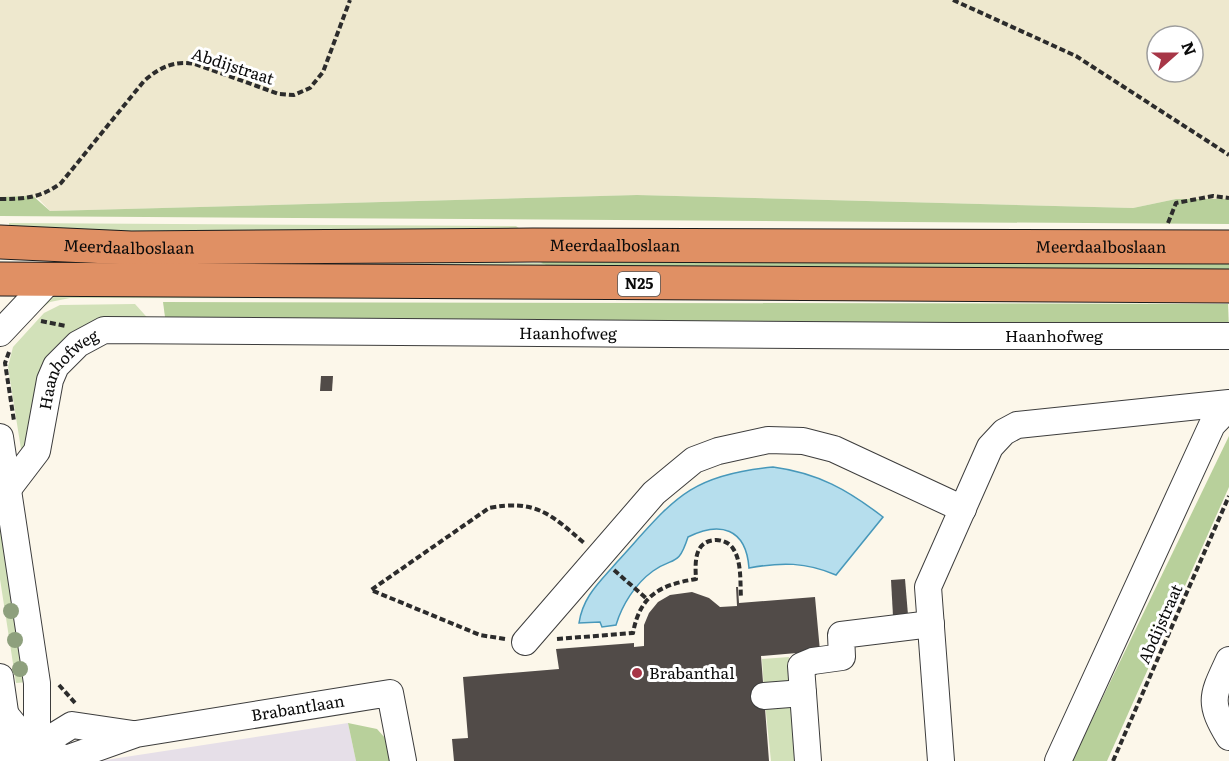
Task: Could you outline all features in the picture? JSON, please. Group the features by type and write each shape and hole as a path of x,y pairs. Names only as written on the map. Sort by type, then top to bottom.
{"highway":[{"name":"Meerdaalboslaan","path":"0,242 131,248 533,245 1229,247"},
{"name":"N25","path":"0,279 1229,285"}],"street":[{"path":"0,333 49,281"},
{"name":"Haanhofweg","path":"4,490 37,451 50,380 56,366 78,344 104,330 1229,336"},
{"path":"941,761 928,587 990,447 1004,432 1017,425 1229,405"},
{"path":"1058,761 1212,425 1229,405"},
{"path":"0,437 4,490 46,681 55,709 75,716 32,756"},
{"path":"525,642 654,493 694,460 718,451 768,440 803,441 834,449 963,509"},
{"path":"808,761 801,666 813,661 842,657 841,635 931,624"},
{"path":"1229,660 1216,689 1213,704 1229,736"},
{"path":"0,677 3,714 12,761"},
{"path":"32,756 46,681"},
{"name":"Brabantlaan","path":"3,714 27,741 32,756 64,760 136,734 390,693 403,761"},
{"path":"764,696 803,693"},
{"name":"Brabantlaan","path":"75,716 136,734"}],"path":[{"name":"Abdijstraat","path":"0,199 28,199 45,194 61,183 144,81 156,70 169,65 181,61 195,64 279,94 294,95 310,88 323,72 350,0"},
{"path":"953,0 1076,56 1229,156"},
{"path":"1167,227 1169,214 1176,203 1213,196 1229,198"},
{"name":"Abdijstraat","path":"1113,761 1229,496"},
{"path":"609,566 647,599"},
{"path":"46,681 70,700 75,716"}],"shaded area":[{"path":"0,0 1229,0 1229,199 1176,199 1133,208 637,195 50,211 38,198 0,197"},
{"path":"348,723 356,761 99,761"}],"green space":[{"path":"637,195 1133,208 1176,199 1229,199 1229,224 0,216 0,197 33,196 50,211"},
{"path":"9,223 516,226 524,232 9,231"},
{"path":"567,254 1229,255 1229,274 567,272 540,263"},
{"path":"540,263 567,272 270,272 270,264"},
{"path":"615,292 627,299 70,298 50,302 32,316 51,295"},
{"path":"163,302 1228,304 1229,330 167,332"},
{"path":"135,304 153,324 88,325 29,445 21,449 8,367 13,347 44,313 60,305"},
{"path":"1229,436 1229,487 1107,761 1072,761"},
{"path":"0,522 28,682 16,683 0,579"},
{"path":"789,657 791,687 764,690 762,659"},
{"path":"793,700 798,761 771,761 765,703"},
{"path":"348,723 377,729 386,739 390,761 356,761"}],"water":[{"path":"773,467 818,478 832,484 883,517 836,575 793,564 749,568 743,544 737,536 721,529 711,529 688,537 675,560 653,571 640,582 622,610 616,625 602,627 600,622 579,623 588,597 599,583 652,523 683,495 720,477"}],"building":[{"path":"321,376 333,376 332,391 320,391"},
{"path":"905,579 908,615 893,616 891,580"},
{"name":"Brabanthal","path":"736,587 738,587 739,603 815,597 820,651 761,656 769,761 454,761 452,739 468,738 463,677 559,669 556,649 634,643 634,647 644,646 644,625 649,613 658,602 670,595 692,592 709,598 720,607 737,606"}],"place":[{"name":"Brabanthal","path":"637,673"}]}
